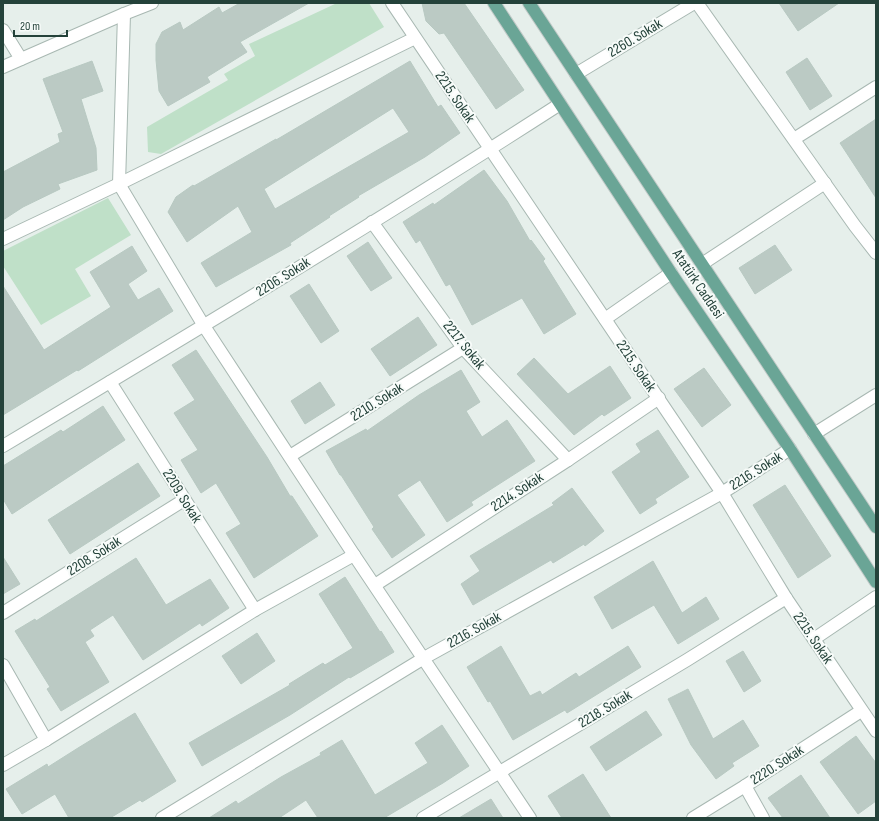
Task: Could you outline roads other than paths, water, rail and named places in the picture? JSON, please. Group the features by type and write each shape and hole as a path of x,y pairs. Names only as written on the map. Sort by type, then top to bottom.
{"main road":[{"name":"Atatürk Caddesi","path":"494,3 671,273 790,449 876,582"},
{"name":"Atatürk Caddesi","path":"529,3 876,527"}],"street":[{"path":"3,67 152,3"},
{"name":"2215. Sokak","path":"392,3 659,398 722,493 786,598 861,711 876,731"},
{"path":"696,3 824,183 876,253"},
{"name":"2260. Sokak","path":"576,74 696,3"},
{"path":"124,14 120,184 204,326 354,555 500,771 530,818"},
{"path":"3,30 21,59"},
{"path":"3,239 120,184 416,38"},
{"path":"794,139 876,87"},
{"name":"2206. Sokak","path":"3,446 204,326 560,104"},
{"path":"702,264 824,183"},
{"name":"2217. Sokak","path":"372,222 463,348 568,460"},
{"path":"605,320 671,273"},
{"name":"2210. Sokak","path":"290,456 463,348"},
{"name":"2209. Sokak","path":"110,382 255,610"},
{"path":"814,434 876,395"},
{"name":"2214. Sokak","path":"374,585 568,460 659,398"},
{"name":"2216. Sokak","path":"168,816 424,658 722,493 790,449"},
{"name":"2208. Sokak","path":"3,613 184,500"},
{"path":"3,765 46,740 255,610 354,555"},
{"path":"814,639 876,597"},
{"name":"2218. Sokak","path":"423,818 687,660 786,598"},
{"path":"3,665 46,740"},
{"name":"2220. Sokak","path":"693,818 861,711"},
{"path":"745,786 763,818"}]}
